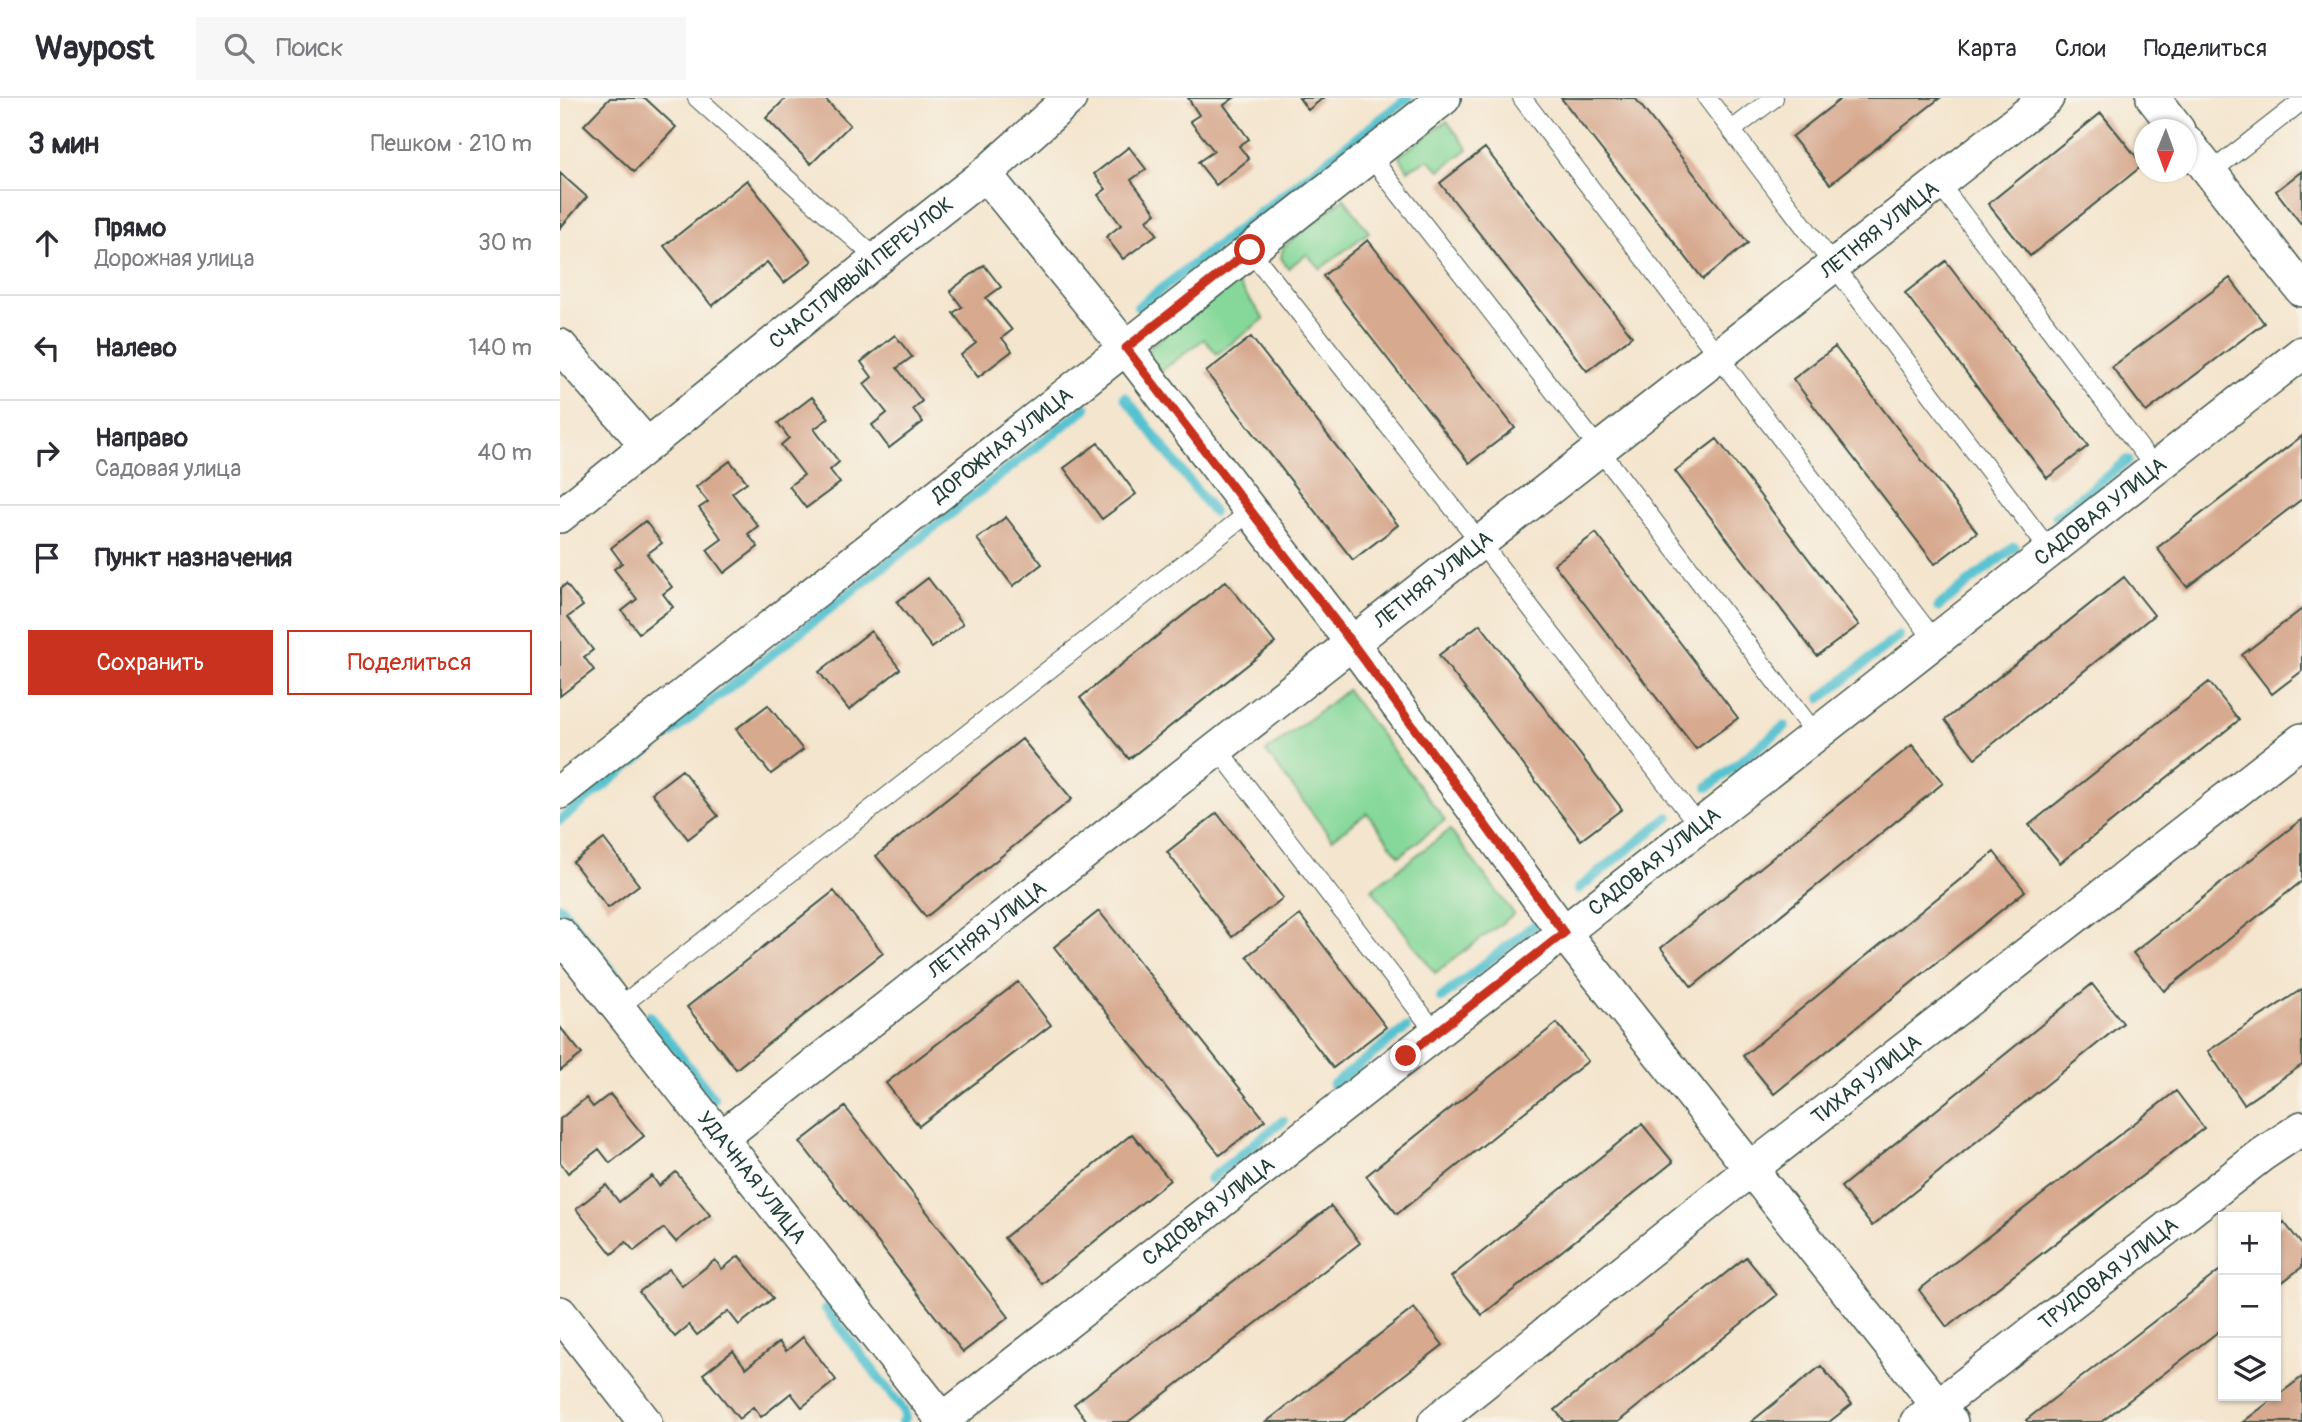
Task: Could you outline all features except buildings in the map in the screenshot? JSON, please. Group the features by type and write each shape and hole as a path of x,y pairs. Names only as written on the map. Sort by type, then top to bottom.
{"street":[{"name":"СЧАСТЛИВЫЙ ПЕРЕУЛОК","path":"560,516 877,258 985,174 1070,98"},
{"name":"ДОРОЖНАЯ УЛИЦА","path":"560,792 1444,98"},
{"name":"ЛЕТНЯЯ УЛИЦА","path":"721,1138 2047,98"},
{"path":"2153,98 2169,119"},
{"path":"2197,155 2302,290"},
{"path":"985,174 1126,348 1352,643 1564,933 1751,1169 1935,1416"},
{"path":"560,346 647,445"},
{"name":"САДОВАЯ УЛИЦА","path":"942,1421 2302,354"},
{"name":"ТИХАЯ УЛИЦА","path":"1435,1422 1751,1169 2302,740"},
{"name":"УДАЧНАЯ УЛИЦА","path":"560,934 942,1421"},
{"name":"ТРУДОВАЯ УЛИЦА","path":"1935,1416 2263,1154 2302,1128"},
{"path":"560,1313 645,1422"}],"lane":[{"path":"696,98 877,258"},
{"path":"1522,98 1935,641"},
{"path":"1707,98 2050,551"},
{"path":"1732,130 1774,98"},
{"path":"2211,172 2302,101"},
{"path":"1370,156 1599,449 1816,735"},
{"path":"1939,183 2155,468"},
{"path":"1250,250 1699,826"},
{"path":"618,1008 1251,511"},
{"path":"1217,748 1436,1033"}],"green space":[{"path":"1447,121 1468,149 1440,170 1428,159 1408,170 1399,156"},
{"path":"1344,198 1369,232 1320,269 1307,254 1288,268 1281,258 1283,247"},
{"path":"1236,281 1264,319 1217,354 1204,339 1157,374 1148,362 1149,347"},
{"path":"1347,690 1445,820 1399,856 1367,813 1332,839 1266,752"},
{"path":"1450,830 1514,914 1435,973 1372,889"}],"waterway":[{"path":"1138,307 1408,98"},
{"path":"1125,397 1213,512"},
{"path":"560,820 1086,408"},
{"path":"2056,516 2128,460"},
{"path":"1938,607 2014,547"},
{"path":"1821,698 1899,636"},
{"path":"1708,787 1785,726"},
{"path":"1578,889 1669,817"},
{"path":"560,907 621,982"},
{"path":"1441,998 1536,924"},
{"path":"649,1016 714,1099"},
{"path":"1333,1085 1406,1028"},
{"path":"1210,1179 1283,1121"},
{"path":"826,1309 904,1411 905,1418 902,1422"}],"route":[{"path":"1250,250 1126,348 1352,643 1564,933 1406,1056"}]}
